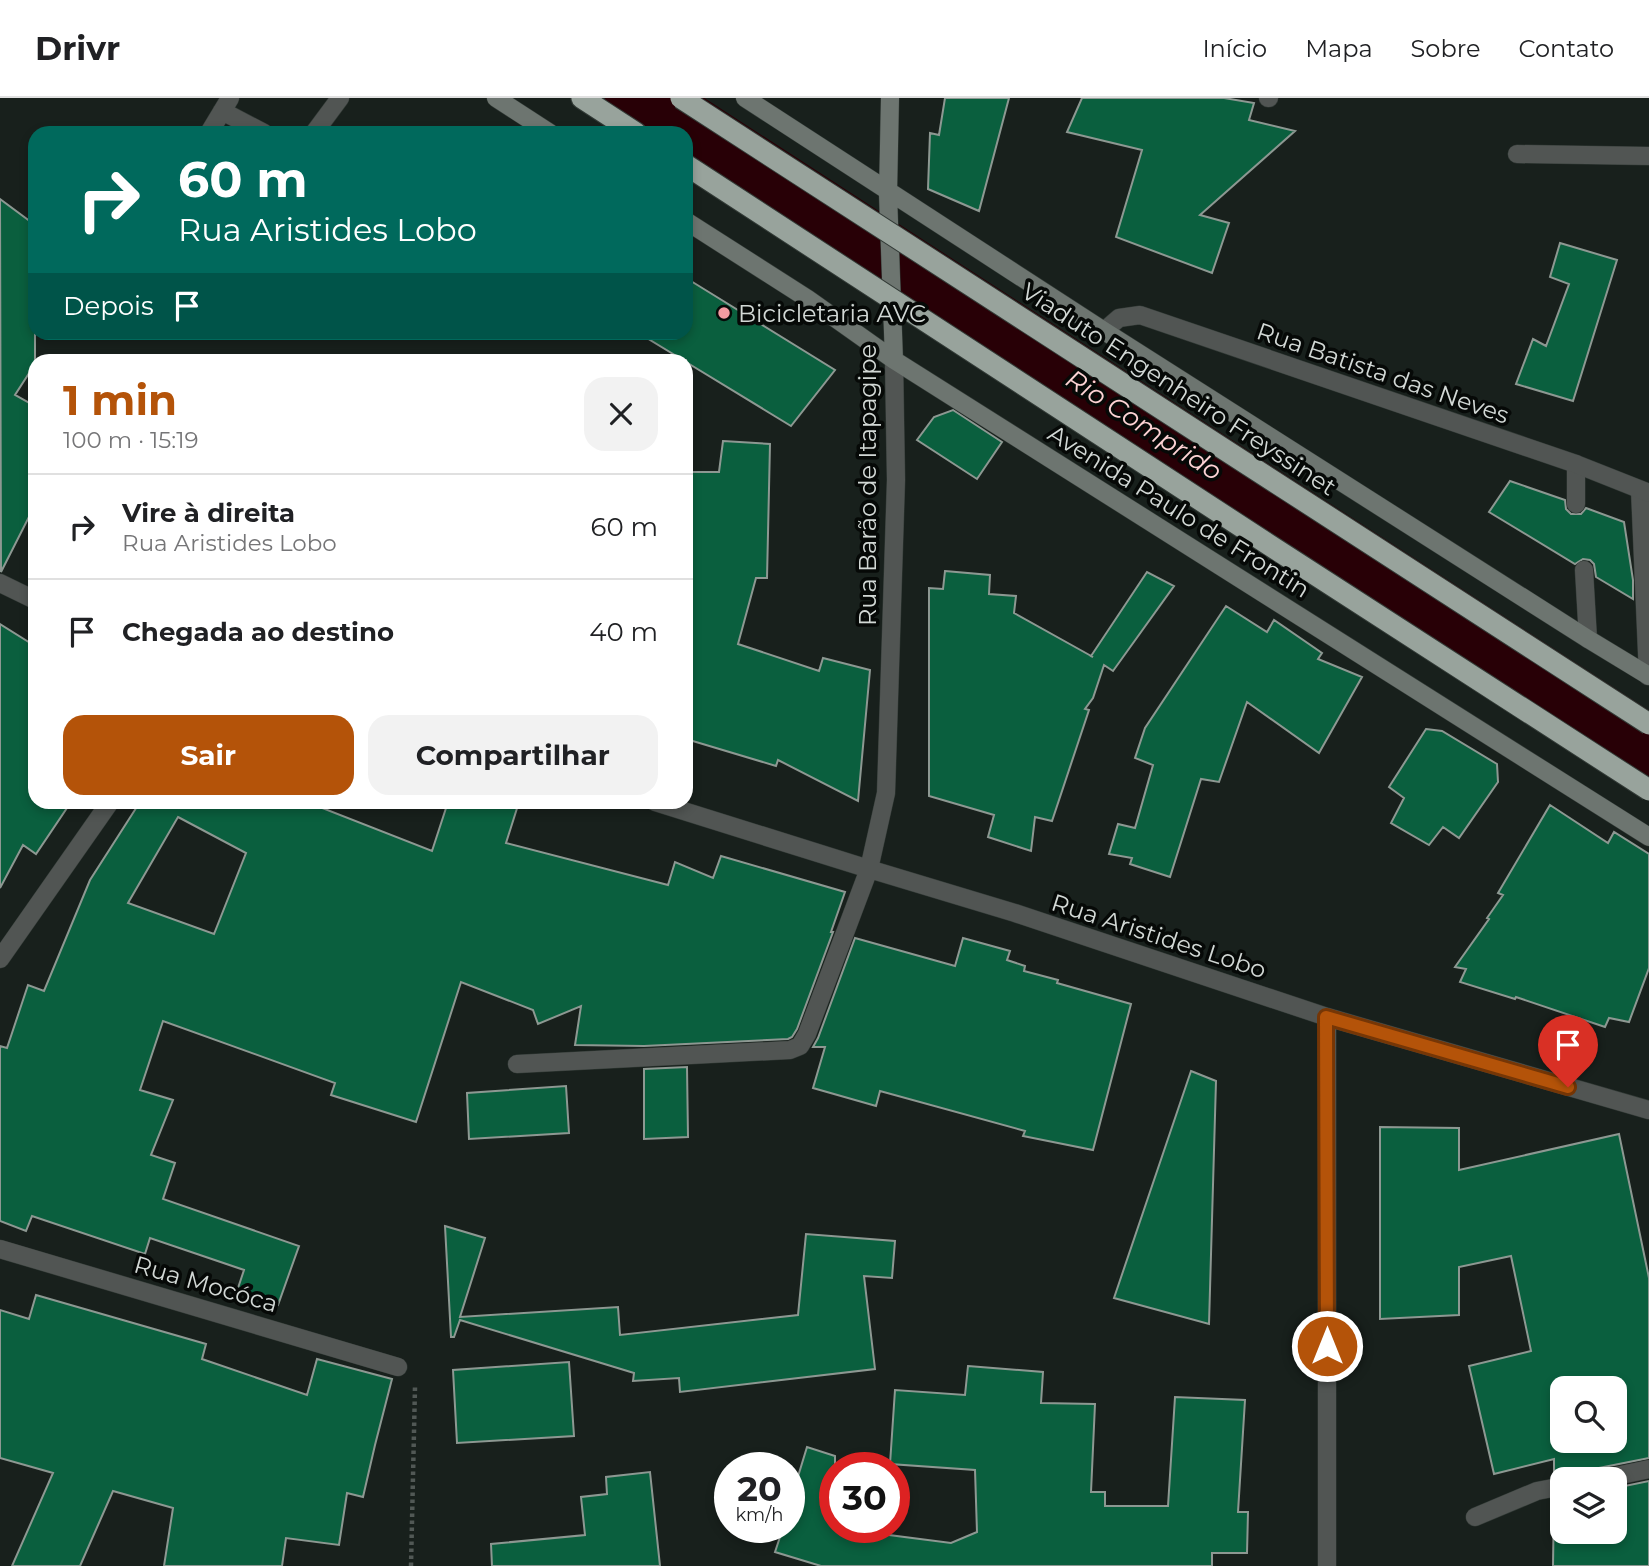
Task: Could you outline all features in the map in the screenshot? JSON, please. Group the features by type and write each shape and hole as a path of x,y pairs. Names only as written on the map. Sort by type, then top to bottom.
{"highway":[{"path":"582,98 625,126"},
{"name":"Viaduto Engenheiro Freyssinet","path":"681,98 1649,724"},
{"path":"693,170 1649,790"}],"main road":[{"path":"496,98 539,126"},
{"path":"746,98 1104,331 1649,676"},
{"name":"Rua Barão de Itapagipe","path":"890,98 888,192 894,356"},
{"name":"Avenida Paulo de Frontin","path":"693,225 1649,837"}],"street":[{"path":"319,126 340,98"},
{"path":"213,126 226,105 254,126"},
{"path":"1517,154 1649,156"},
{"name":"Rua Batista das Neves","path":"1104,331 1119,318 1140,315 1576,464 1644,491"},
{"name":"Rua Barão de Itapagipe","path":"517,1064 790,1051 800,1046 807,1034 869,869 886,793 896,480 894,356"},
{"path":"1576,464 1576,504"},
{"path":"1644,491 1649,676"},
{"path":"1584,570 1588,639"},
{"path":"0,583 28,597"},
{"path":"0,959 105,809"},
{"name":"Rua Aristides Lobo","path":"677,809 1016,913 1326,1017 1649,1110"},
{"path":"1326,1017 1327,1566"},
{"name":"Rua Mocóca","path":"0,1249 398,1367"},
{"path":"1627,1474 1649,1469"},
{"path":"1475,1517 1537,1491 1550,1488"}],"path":[{"path":"411,1566 415,1418"}],"building":[{"path":"945,98 1009,98 979,211 928,189 930,133 939,135"},
{"path":"1082,98 1224,98 1254,103 1249,120 1295,131 1200,215 1229,223 1212,273 1116,237 1142,150 1067,132"},
{"path":"0,199 28,220 28,340 35,340 35,354 28,354 28,375 15,395 28,402 28,519 1,572"},
{"path":"1560,243 1617,260 1573,401 1516,384 1533,339 1546,346 1569,284 1550,277"},
{"path":"693,282 835,370 791,426 693,366 693,354 673,354 650,340 693,340"},
{"path":"953,410 1002,442 977,479 917,440 934,417"},
{"path":"723,441 770,444 767,578 756,578 738,644 819,671 823,658 870,670 858,801 778,760 776,766 693,741 693,472 719,472"},
{"path":"1510,481 1565,500 1566,509 1571,514 1581,514 1586,508 1624,522 1633,580 1633,599 1596,577 1594,564 1590,560 1583,559 1575,564 1489,512"},
{"path":"945,571 990,575 989,594 1016,596 1014,613 1091,656 1147,572 1174,586 1113,671 1104,665 1093,698 1085,709 1089,710 1052,821 1035,817 1031,851 988,837 994,815 929,796 929,588 943,589"},
{"path":"1226,606 1267,632 1274,620 1322,653 1318,659 1362,677 1319,753 1247,702 1219,782 1201,779 1170,877 1130,864 1132,858 1109,854 1118,824 1135,828 1153,765 1135,758 1145,728"},
{"path":"0,624 28,642 28,809 66,809 36,854 23,845 0,888"},
{"path":"1426,729 1442,731 1497,764 1498,782 1459,838 1443,827 1429,845 1391,823 1404,798 1389,787"},
{"path":"1550,805 1608,843 1614,832 1649,854 1649,968 1629,1022 1609,1018 1605,1027 1516,997 1515,999 1460,982 1466,969 1455,967 1489,919 1487,918 1503,895 1498,893"},
{"path":"136,809 325,809 432,851 446,809 517,809 506,843 668,885 675,862 713,878 721,856 845,892 833,932 792,1037 644,1046 575,1045 581,1006 538,1024 533,1010 461,982 416,1122 331,1095 335,1083 163,1021 140,1090 173,1100 151,1155 175,1163 163,1199 299,1246 278,1305 237,1291 244,1270 150,1238 145,1254 32,1216 26,1231 0,1221 0,1046 7,1048 28,985 44,991 90,880","holes":["178,817 246,853 214,934 128,903"]},
{"path":"855,938 955,966 963,938 1010,951 1007,960 1025,966 1024,971 1131,1004 1093,1150 1023,1136 1025,1131 880,1091 876,1106 813,1088 825,1047 813,1047"},
{"path":"687,1067 688,1137 644,1139 644,1069"},
{"path":"1191,1071 1216,1081 1209,1324 1114,1298"},
{"path":"566,1086 569,1133 469,1139 467,1093"},
{"path":"1380,1127 1459,1128 1459,1170 1619,1134 1649,1278 1649,1458 1604,1467 1554,1467 1554,1459 1494,1474 1469,1366 1531,1351 1511,1256 1459,1267 1459,1315 1380,1319"},
{"path":"445,1226 485,1238 460,1317 618,1307 620,1335 798,1315 806,1234 895,1241 892,1278 864,1276 875,1369 680,1392 679,1378 633,1381 634,1373 460,1320 454,1337 451,1337"},
{"path":"36,1295 206,1344 202,1359 307,1395 317,1359 392,1379 363,1497 347,1493 339,1545 286,1538 282,1566 164,1566 173,1508 113,1491 80,1566 12,1566 53,1473 0,1458 0,1310 29,1319"},
{"path":"569,1362 574,1436 457,1443 453,1370"},
{"path":"968,1366 1043,1372 1041,1403 1095,1404 1091,1492 1105,1492 1105,1506 1168,1506 1175,1397 1245,1400 1238,1512 1248,1512 1247,1553 1212,1553 1212,1566 821,1566 775,1552 778,1543 805,1543 807,1447 823,1452 819,1452 819,1543 910,1543 910,1538 951,1543 977,1532 975,1470 910,1465 910,1452 891,1452 895,1390 965,1395"},
{"path":"650,1472 660,1566 492,1566 491,1544 585,1535 581,1497 607,1494 606,1477"},
{"path":"1649,1481 1649,1566 1553,1566 1553,1544 1627,1544 1627,1486"}],"waterway":[{"name":"Rio Comprido","path":"640,98 683,126"},
{"name":"Rio Comprido","path":"693,132 1649,752"}],"place":[{"name":"Bicicletaria AVC","path":"724,313"}],"route":[{"path":"1327,1346 1326,1017 1568,1087"}]}
